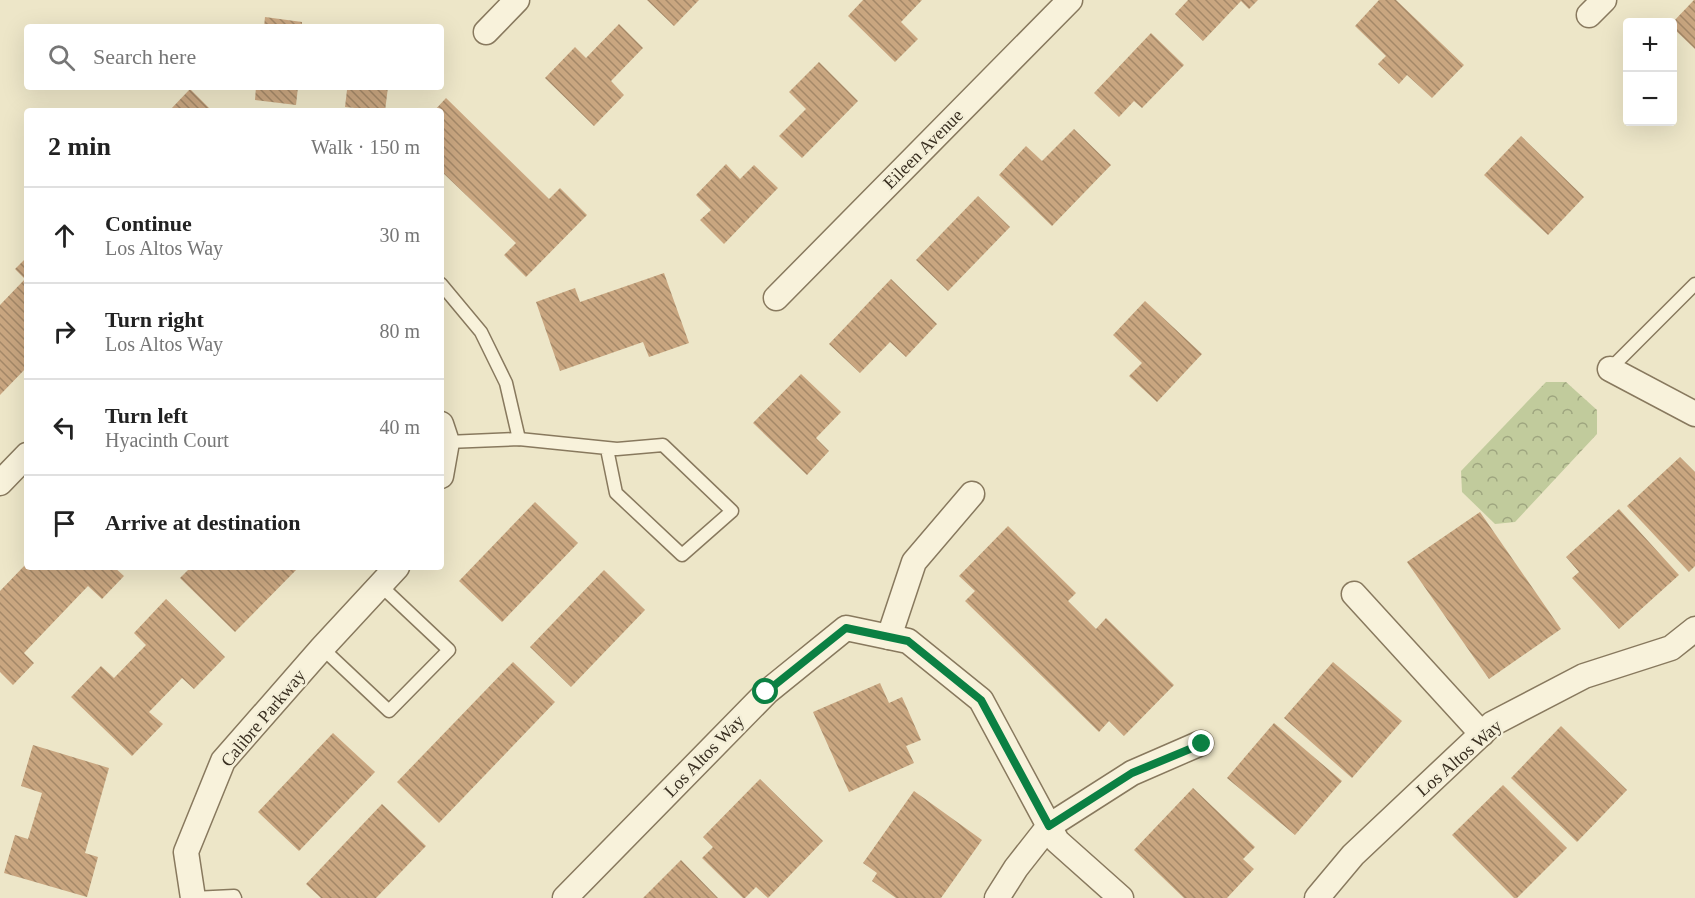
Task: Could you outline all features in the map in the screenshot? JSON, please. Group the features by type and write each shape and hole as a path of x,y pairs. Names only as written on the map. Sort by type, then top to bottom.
{"street":[{"path":"486,32 517,0"},
{"name":"Eileen Avenue","path":"776,298 1070,0"},
{"path":"1610,369 1695,414"},
{"path":"0,483 24,459"},
{"path":"889,637 914,562 972,494"},
{"name":"Calibre Parkway","path":"193,898 186,852 223,761 394,570"},
{"path":"1354,594 1482,734"},
{"name":"Los Altos Way","path":"564,898 766,692 846,628 908,641 981,700 1057,841 1121,898"},
{"name":"Los Altos Way","path":"1317,898 1353,855 1492,724 1584,676 1671,648 1695,629"},
{"path":"997,898 1016,868 1049,826 1132,773 1202,744"}],"lane":[{"path":"1610,369 1695,284"},
{"path":"444,288 481,332 506,383 519,440"},
{"path":"444,433 607,449 663,445 732,511 682,555 616,493 607,449"},
{"path":"322,648 389,711 449,650 380,585"},
{"path":"193,898 234,896 236,898"}],"green space":[{"path":"1546,382 1566,382 1597,410 1597,434 1515,522 1495,524 1462,492 1461,471"}],"building":[{"path":"647,0 699,0 674,26"},
{"path":"863,0 922,0 901,22 918,39 895,62 848,16"},
{"path":"1188,0 1258,0 1249,9 1241,1 1203,41 1175,14"},
{"path":"1379,0 1396,0 1464,65 1432,98 1407,75 1399,84 1378,64 1386,56 1355,26"},
{"path":"1695,0 1695,49 1677,32 1677,18"},
{"path":"265,17 302,22 302,24 264,24"},
{"path":"619,24 643,48 611,81 624,95 594,126 545,78 575,47 586,58"},
{"path":"1151,33 1184,65 1142,108 1134,101 1119,117 1094,93"},
{"path":"819,62 858,101 802,158 779,136 806,109 789,92"},
{"path":"191,90 209,108 172,108"},
{"path":"256,90 298,90 296,105 255,100"},
{"path":"347,90 388,90 385,108 345,107"},
{"path":"446,98 549,199 560,188 587,215 526,277 504,255 516,243 444,174 444,108 437,108"},
{"path":"1074,129 1111,165 1052,226 999,175 1026,146 1042,161"},
{"path":"1521,136 1584,197 1548,235 1484,175"},
{"path":"726,164 740,179 754,165 778,188 724,244 700,220 711,210 696,195"},
{"path":"978,196 1010,227 948,291 916,260"},
{"path":"24,260 24,278 15,269"},
{"path":"664,273 689,343 649,357 643,342 560,371 536,302 575,288 580,302"},
{"path":"891,279 937,324 906,357 890,342 860,373 829,344"},
{"path":"24,280 24,370 0,395 0,305"},
{"path":"1145,301 1202,354 1157,402 1129,376 1142,363 1113,335"},
{"path":"801,374 841,412 816,438 829,451 807,475 753,423"},
{"path":"1680,457 1695,472 1695,566 1689,572 1627,506"},
{"path":"535,502 578,543 502,622 459,581"},
{"path":"1619,509 1679,575 1619,629 1572,578 1579,572 1566,557"},
{"path":"1480,512 1561,629 1489,679 1407,562"},
{"path":"1008,526 1076,593 1068,601 1096,629 1106,618 1174,685 1124,736 1109,721 1099,732 965,601 975,591 959,576"},
{"path":"24,566 24,570 117,570 124,576 102,599 88,586 24,653 34,663 13,685 0,672 0,591"},
{"path":"188,570 296,570 235,632 180,578"},
{"path":"604,570 645,610 571,687 530,647"},
{"path":"166,599 225,657 194,689 182,678 149,712 163,724 132,756 71,697 101,666 114,678 146,645 134,633"},
{"path":"513,662 555,702 439,823 397,782"},
{"path":"1333,662 1402,721 1352,778 1284,718"},
{"path":"880,683 889,703 902,697 921,740 906,746 914,763 849,792 813,712"},
{"path":"1274,723 1342,781 1295,835 1227,778"},
{"path":"1561,726 1627,790 1577,842 1511,778"},
{"path":"333,733 375,772 299,851 258,812"},
{"path":"33,745 109,768 85,853 98,857 87,897 4,873 15,835 28,839 42,793 21,786"},
{"path":"760,779 823,841 768,898 756,887 743,898 702,858 713,847 703,837"},
{"path":"1503,785 1567,848 1517,898 1514,898 1452,835"},
{"path":"1193,788 1255,847 1243,859 1254,869 1227,898 1184,898 1134,850"},
{"path":"914,791 982,840 941,898 896,898 872,881 877,873 863,863"},
{"path":"382,804 426,846 376,898 321,898 306,884"},
{"path":"681,860 718,898 643,898"}],"route":[{"path":"766,692 846,628 908,641 981,700 1049,826 1132,773 1202,744"}]}
